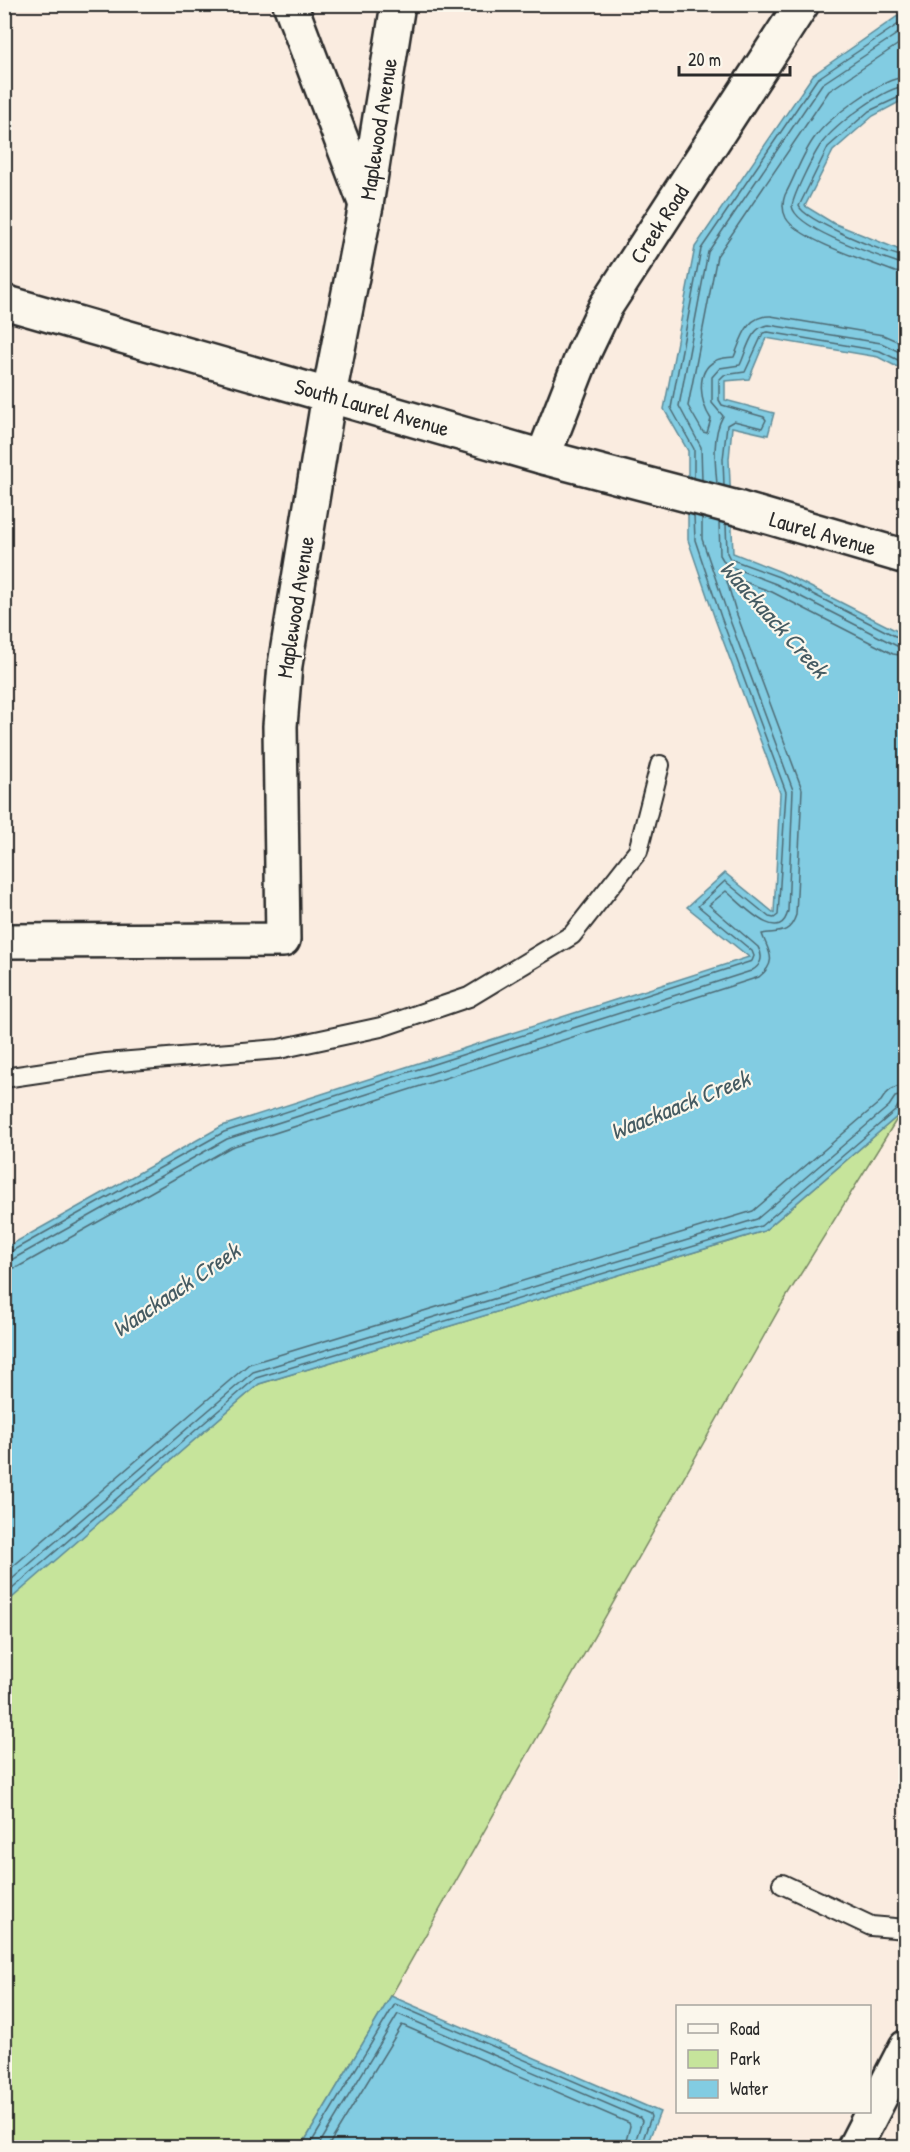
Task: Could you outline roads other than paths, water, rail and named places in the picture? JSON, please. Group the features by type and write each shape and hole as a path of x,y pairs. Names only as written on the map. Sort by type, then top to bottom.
{"street":[{"path":"290,4 366,205"},
{"name":"Maplewood Avenue","path":"4,941 283,940 280,726 285,664 329,395 366,205 399,4"},
{"name":"Creek Road","path":"543,457 584,352 606,306 802,4"},
{"name":"South Laurel Avenue","path":"4,302 543,457 741,509"},
{"name":"Laurel Avenue","path":"741,509 906,557"},
{"path":"854,2148 906,2047"}],"lane":[{"path":"4,1078 106,1063 279,1049 381,1027 469,997 572,935 638,851 660,765"},
{"path":"782,1884 871,1926 906,1929"}],"water":[{"name":"Waackaack Creek","path":"905,11 905,99 873,116 833,151 805,206 833,223 905,252 905,371 878,357 766,338 749,379 725,381 725,400 774,413 768,435 732,427 729,459 733,553 781,572 905,635 906,1102 900,1114 764,1231 259,1384 5,1604 5,1248 222,1126 749,957 687,907 725,873 774,913 780,793 688,540 688,451 664,409 695,247 813,75"},
{"path":"391,1996 660,2112 646,2147 301,2147"}]}
